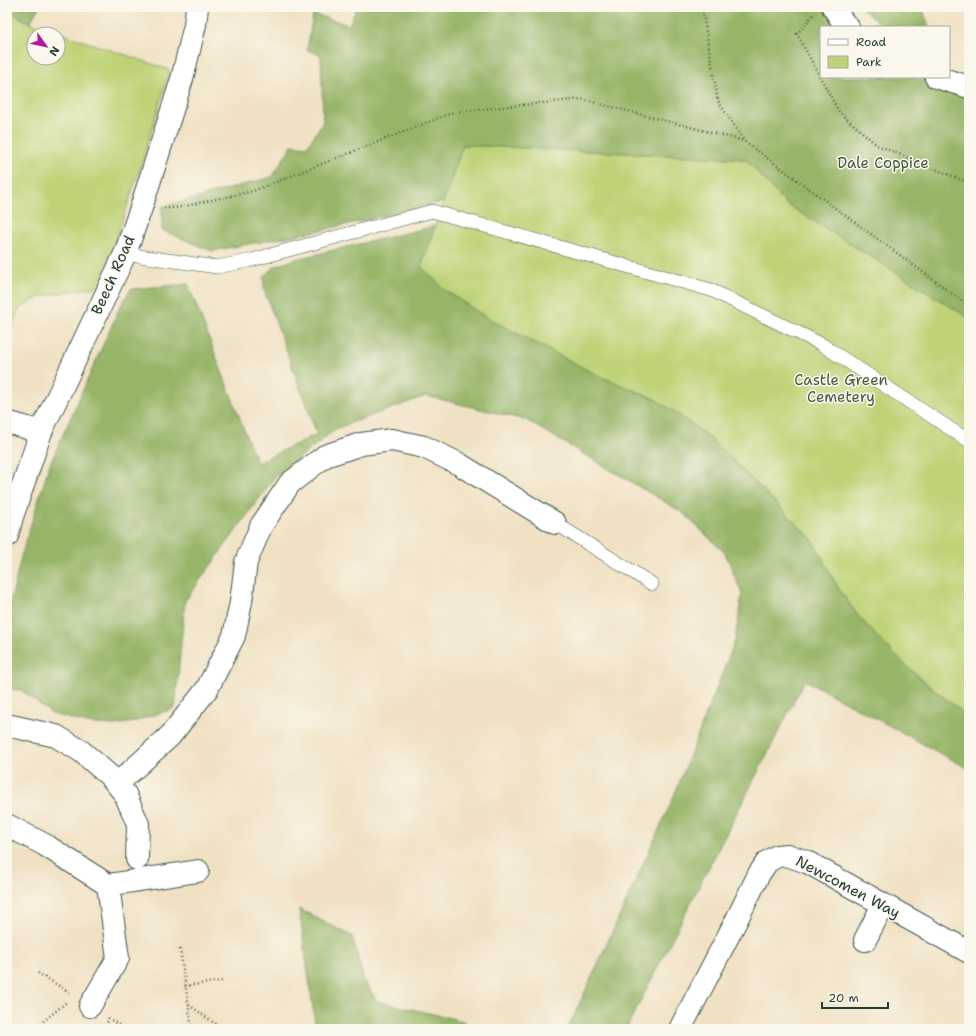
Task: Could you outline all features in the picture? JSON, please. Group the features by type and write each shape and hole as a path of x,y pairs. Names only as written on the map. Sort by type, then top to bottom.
{"street":[{"name":"Beech Road","path":"7,536 41,432 125,254 182,79 197,7"},
{"path":"824,10 847,26"},
{"path":"939,78 969,87"},
{"path":"7,422 41,432"},
{"path":"117,784 170,736 207,688 234,636 242,602 246,562 261,526 290,483 325,456 361,444 392,440 424,447 459,464 555,523"},
{"path":"7,725 56,736 81,751 111,777 125,794 138,824 137,859"},
{"path":"7,825 45,845 108,886 198,871"},
{"name":"Newcomen Way","path":"680,1029 759,874 767,862 776,856 787,855 807,862 966,951"},
{"path":"90,1006 118,958 108,886"},
{"path":"865,940 883,905"}],"lane":[{"path":"125,254 217,267 248,261 432,211 712,290 821,344 969,441"},
{"path":"555,523 652,584"}],"path":[{"path":"702,7 718,101 744,141 969,306"},
{"path":"820,77 797,34 824,10"},
{"path":"821,78 839,112 877,145 969,183"},
{"path":"141,208 176,208 253,191 454,112 581,98 744,141"},
{"path":"180,949 192,1029"},
{"path":"185,986 222,981"},
{"path":"34,1029 68,1000"},
{"path":"188,1004 223,1029"},
{"path":"103,1029 109,1019"}],"green space":[{"path":"7,7 39,7 30,23 7,10"},
{"name":"Dale Coppice","path":"357,7 825,7 837,26 820,26 820,78 915,78 969,93 969,318 785,203 746,159 463,145 443,202 323,230 212,251 162,230 162,207 272,177 292,145 307,147 323,122 321,55 307,50 313,14 349,25"},
{"path":"861,7 922,7 929,26 883,26"},
{"path":"7,10 30,23 39,26 26,26 26,66 66,66 66,35 170,70 140,168 100,286 39,297 19,309 7,335"},
{"name":"Castle Green Cemetery","path":"463,145 746,159 785,203 969,318 969,717 903,663 877,637 858,616 838,588 812,539 712,440 655,399 597,375 487,318 446,291 421,266"},
{"path":"435,226 421,266 446,291 487,318 597,375 655,399 712,440 812,539 838,588 858,616 877,637 928,685 969,717 969,769 805,680 626,1029 566,1029 574,1016 672,801 735,641 742,593 725,553 682,512 526,420 426,396 337,428 274,478 185,601 175,708 133,722 115,725 92,724 52,714 21,690 7,689 7,617 21,557 49,466 120,307 131,289 188,284 257,463 317,434 264,290 264,277 273,267 296,259"},
{"path":"299,909 352,936 364,981 377,1001 463,1021 474,1029 316,1029"}]}
